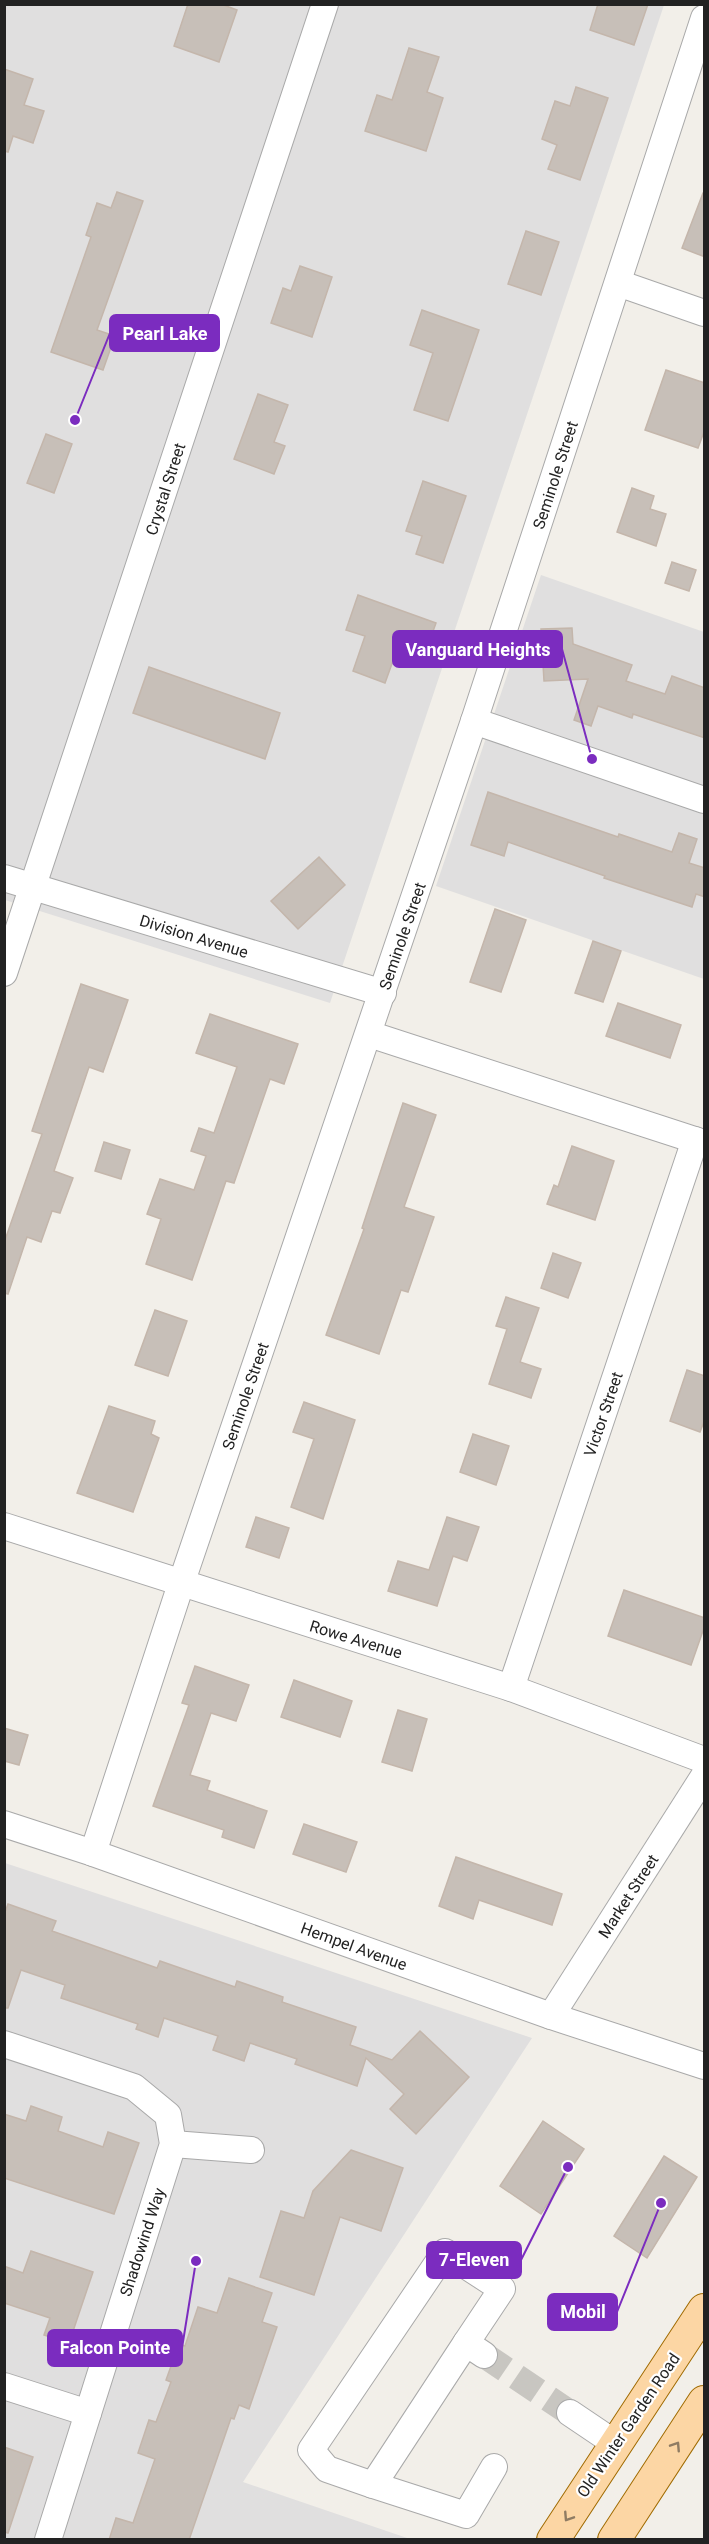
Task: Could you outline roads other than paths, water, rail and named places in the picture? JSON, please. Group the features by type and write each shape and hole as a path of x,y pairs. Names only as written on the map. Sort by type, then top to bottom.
{"main road":[{"name":"Old Winter Garden Road","path":"553,2540 705,2310"},
{"path":"614,2540 705,2402"}],"street":[{"name":"Crystal Street","path":"4,973 325,4"},
{"name":"Seminole Street","path":"93,1853 181,1584 474,721 705,18"},
{"path":"618,283 705,313"},
{"path":"474,721 705,800"},
{"name":"Division Avenue","path":"4,878 383,993"},
{"path":"369,1034 700,1142"},
{"name":"Victor Street","path":"511,1688 700,1142"},
{"name":"Rowe Avenue","path":"4,1526 511,1688 705,1760"},
{"name":"Market Street","path":"551,2016 705,1776"},
{"name":"Hempel Avenue","path":"4,1824 93,1853 551,2016 705,2066"},
{"name":"Shadowind Way","path":"4,2044 134,2087 168,2115 173,2144 48,2540"},
{"path":"173,2144 251,2150"},
{"path":"373,2485 475,2349 502,2289 445,2252 311,2450 327,2469 373,2485 466,2515 494,2467"},
{"path":"4,2386 88,2413"},
{"path":"570,2413 616,2444"}],"tunnel":[{"path":"484,2355 570,2413"}],"place":[{"name":"Pearl Lake","path":"75,420"},
{"name":"Vanguard Heights","path":"592,759"},
{"name":"7-Eleven","path":"568,2167"},
{"name":"Mobil","path":"661,2203"},
{"name":"Falcon Pointe","path":"196,2261"}]}
